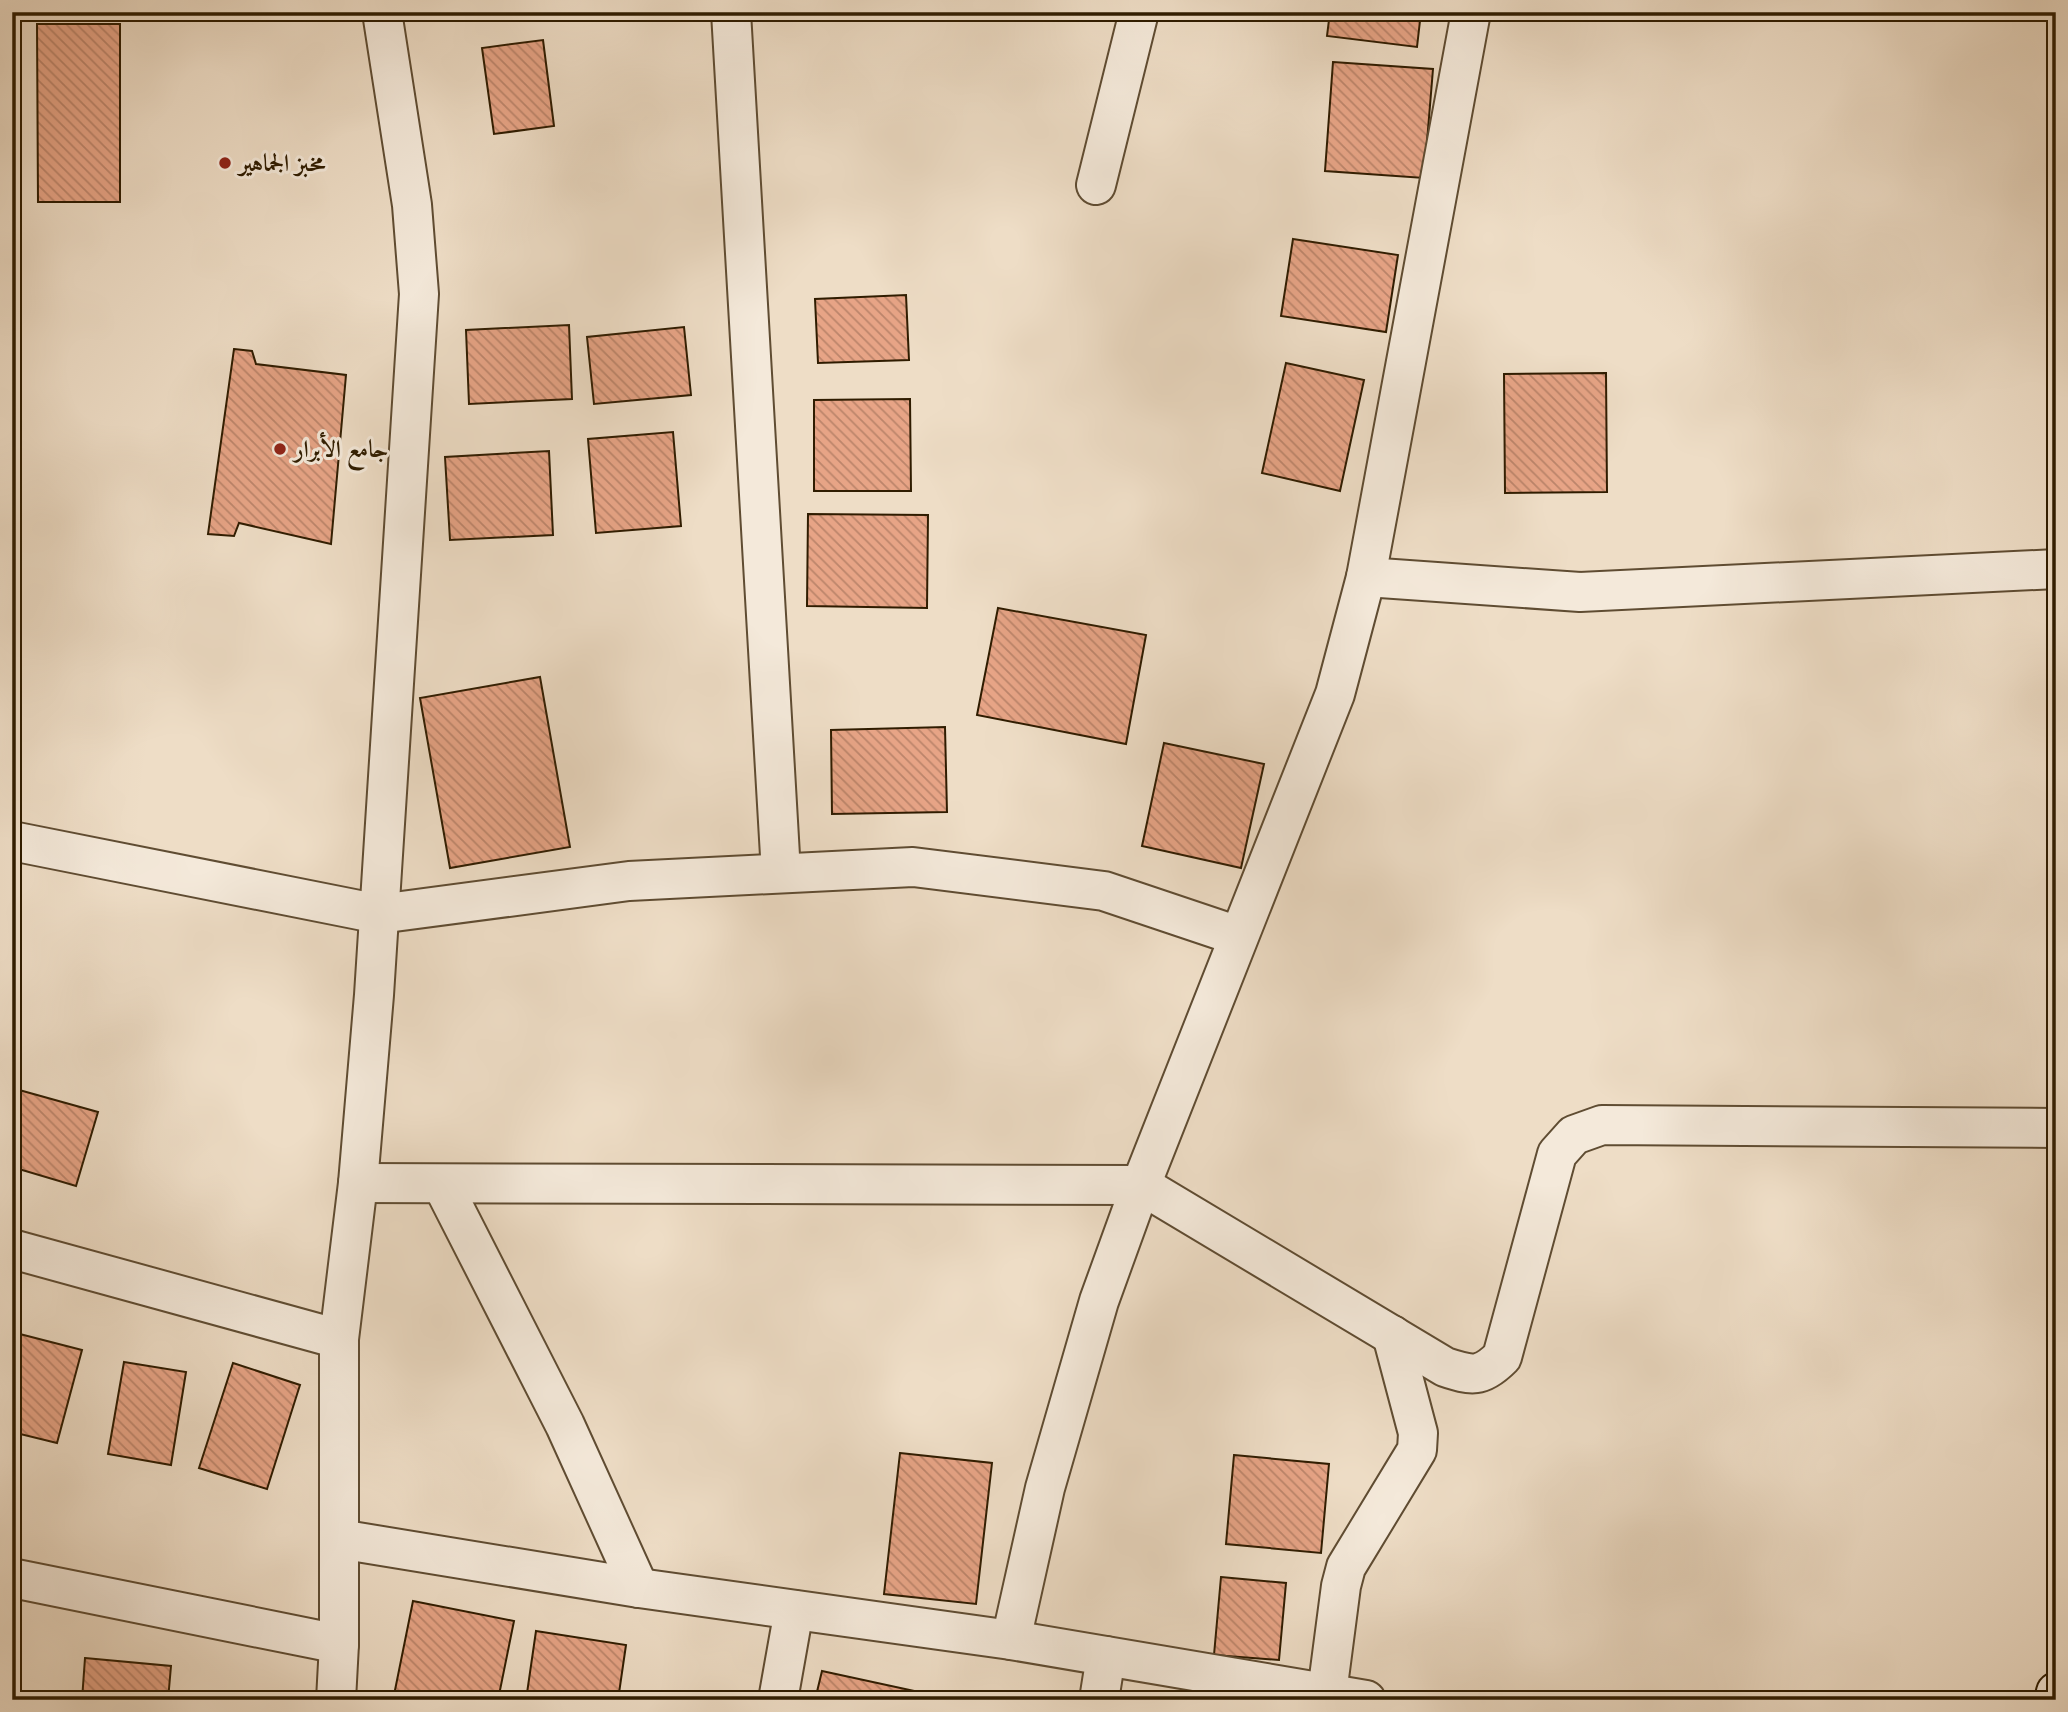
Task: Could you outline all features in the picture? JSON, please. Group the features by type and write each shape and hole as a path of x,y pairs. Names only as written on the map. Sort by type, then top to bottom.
{"street":[{"path":"336,1700 339,1644 339,1339 358,1183 379,914 419,294 412,205 382,12"},
{"path":"732,12 781,873"},
{"path":"1096,185 1139,12"},
{"path":"1011,1640 1045,1488 1099,1301 1141,1185 1335,694 1366,577 1471,12"},
{"path":"1366,577 1580,592 2056,569"},
{"path":"12,841 379,914 629,881 913,867 1104,891 1238,936"},
{"path":"358,1183 1141,1185 1445,1367 1469,1375 1488,1371 1502,1357 1557,1154 1574,1135 1602,1125 2056,1128"},
{"path":"442,1184 565,1425 639,1588"},
{"path":"12,1249 339,1339"},
{"path":"1327,1693 1341,1586 1346,1567 1417,1450 1418,1433 1392,1335"},
{"path":"339,1539 639,1588 1011,1640 1366,1700"},
{"path":"12,1578 339,1644"},
{"path":"778,1700 794,1610"},
{"path":"1099,1700 1106,1656"},
{"path":"2054,1700 2056,1692"}],"building":[{"path":"1330,12 1421,12 1417,47 1327,36"},
{"path":"37,24 120,24 120,202 38,202"},
{"path":"543,40 554,126 494,134 482,48"},
{"path":"1333,62 1433,69 1424,178 1325,171"},
{"path":"1293,239 1398,255 1386,332 1281,316"},
{"path":"906,295 909,360 818,363 815,299"},
{"path":"569,325 572,399 469,404 466,330"},
{"path":"684,327 691,395 594,404 587,337"},
{"name":"جامع الأبرار","path":"234,349 252,351 256,364 346,375 331,544 239,523 234,536 208,534"},
{"path":"1286,363 1364,380 1340,491 1262,473"},
{"path":"1606,373 1607,492 1505,493 1504,374"},
{"path":"910,399 911,491 814,491 814,400"},
{"path":"673,432 681,526 596,533 588,439"},
{"path":"549,451 553,535 450,540 445,457"},
{"path":"808,514 928,515 927,608 807,606"},
{"path":"998,608 1146,635 1126,744 977,715"},
{"path":"540,677 570,847 450,868 420,698"},
{"path":"945,727 947,812 832,814 831,730"},
{"path":"1164,743 1264,764 1241,868 1142,846"},
{"path":"12,1088 98,1112 76,1186 12,1167"},
{"path":"12,1332 82,1350 57,1443 12,1432"},
{"path":"124,1362 186,1372 171,1465 108,1454"},
{"path":"233,1363 300,1385 267,1489 199,1468"},
{"path":"900,1453 992,1463 976,1604 884,1594"},
{"path":"1234,1455 1329,1464 1321,1553 1226,1544"},
{"path":"1221,1577 1286,1583 1279,1660 1214,1655"},
{"path":"413,1601 514,1621 498,1700 393,1700"},
{"path":"536,1631 626,1645 618,1700 526,1700"},
{"path":"85,1658 171,1666 168,1700 82,1700"},
{"path":"822,1671 919,1692 917,1700 815,1700"}],"place":[{"name":"مخبز الجماهير","path":"225,163"},
{"name":"جامع الأبرار","path":"280,449"}]}
